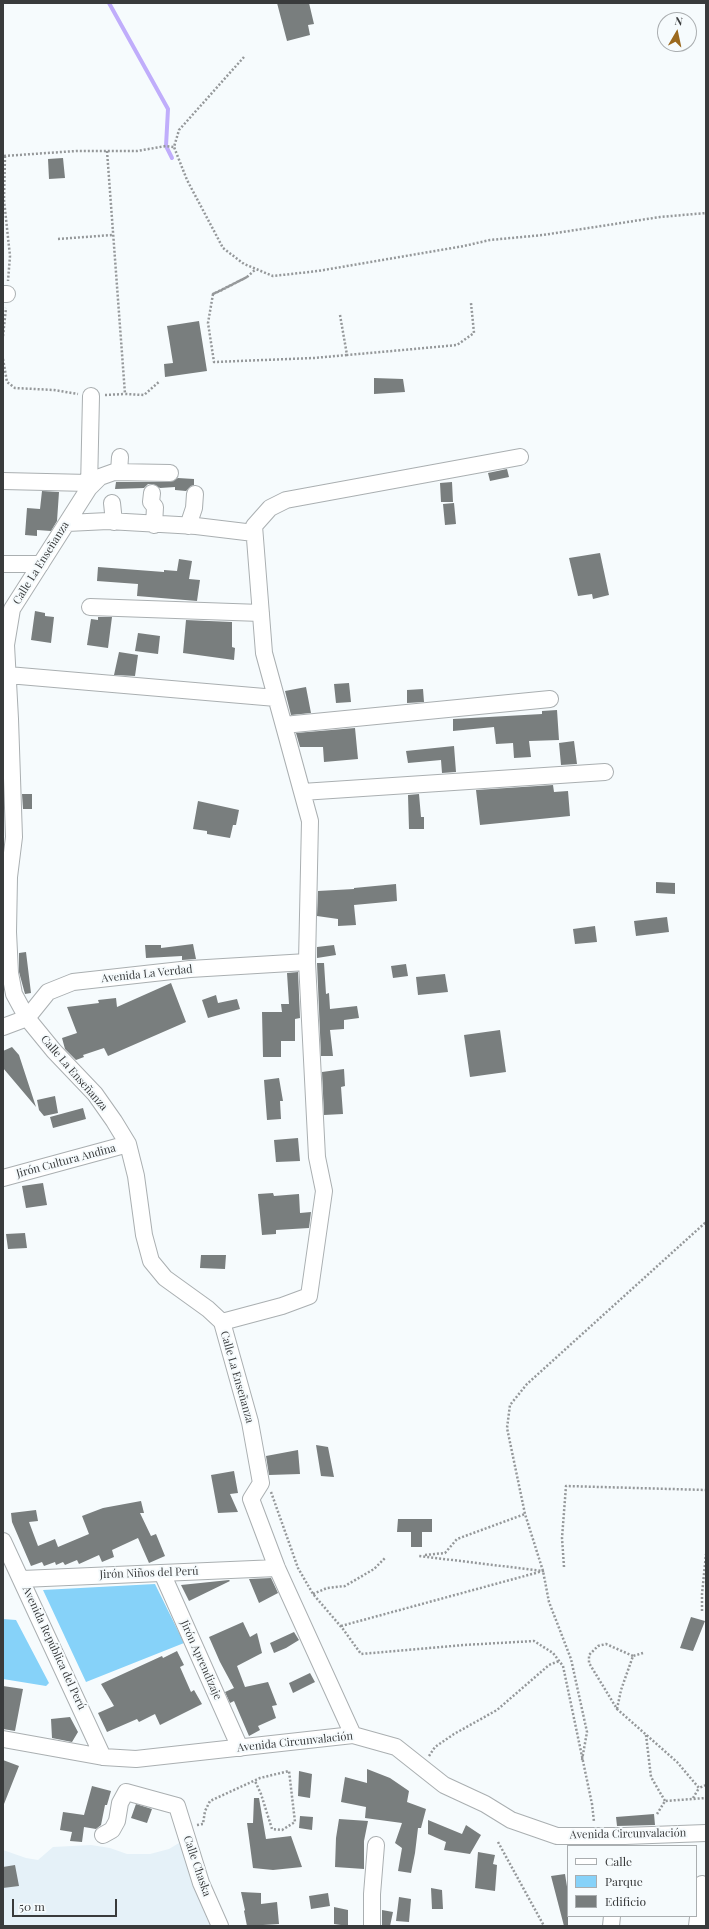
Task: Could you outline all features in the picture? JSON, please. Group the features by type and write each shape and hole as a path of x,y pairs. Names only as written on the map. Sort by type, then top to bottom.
{"street":[{"path":"89,486 91,396"},
{"path":"222,1322 282,1306 309,1296 324,1191 317,1157 307,962 310,821 264,653 254,526 270,508 286,500 520,457"},
{"path":"3,481 89,486 100,477 114,472 120,465 170,474"},
{"name":"Calle La Enseñanza","path":"89,486 12,609 6,645 8,676 8,837 10,877 8,924 10,973 14,994 27,1018 54,1051 95,1094 128,1144 136,1176 144,1235 151,1261 165,1278 222,1322 250,1422 261,1483"},
{"path":"152,493 151,502 155,507 154,525"},
{"path":"188,526 194,508 195,494"},
{"path":"112,503 114,522"},
{"path":"67,523 114,522 188,526 254,533"},
{"path":"3,564 41,564"},
{"path":"90,607 261,613"},
{"path":"8,676 276,698"},
{"path":"284,725 550,699"},
{"path":"302,792 605,772"},
{"name":"Avenida La Verdad","path":"27,1018 48,992 73,982 190,969 307,962"},
{"path":"3,1027 27,1018"},
{"name":"Jirón Cultura Andina","path":"3,1178 128,1144"},
{"path":"261,1483 251,1499 277,1568 353,1735"},
{"name":"Avenida República del Perú","path":"3,1541 22,1579 103,1757"},
{"name":"Jirón Niños del Perú","path":"22,1579 277,1568"},
{"name":"Jirón Aprendizaje","path":"162,1573 240,1748"},
{"name":"Avenida Circunvalación","path":"3,1739 103,1757 136,1759 353,1735 396,1747 444,1785 485,1804 511,1820 557,1836 596,1841 624,1841 706,1833"},
{"name":"Calle Chaska","path":"103,1835 112,1830 120,1803 126,1792 178,1806 201,1883 220,1926"},
{"path":"372,1926 372,1894 376,1845"},
{"path":"697,1926 702,1884"}],"path":[{"path":"244,56 179,130 174,147 187,180 223,248 244,264 273,276 318,271 464,246 490,240 543,235 660,217 706,213"},
{"path":"3,336 5,294 10,256 4,200 4,156 137,151 166,146 174,147"},
{"path":"107,151 112,235 125,394"},
{"path":"58,239 112,235"},
{"path":"256,269 247,276 213,294 208,323 214,362 314,358 457,345 474,333 471,303"},
{"path":"340,315 347,355"},
{"path":"3,359 7,382 15,388 54,390 91,396 125,394 144,395 160,381"},
{"path":"582,1760 587,1732 571,1660 549,1602 543,1571 525,1514 507,1428 510,1405 527,1384 706,1222"},
{"path":"261,1483 271,1490 298,1568 313,1594 341,1626 361,1654 464,1644 534,1641 553,1653 563,1666 592,1804 596,1841"},
{"path":"564,1568 562,1538 566,1486 706,1490"},
{"path":"525,1514 457,1539 445,1552 419,1556 543,1571"},
{"path":"702,1611 706,1554"},
{"path":"313,1594 327,1588 345,1586 374,1569 385,1558"},
{"path":"341,1626 543,1571"},
{"path":"643,1653 633,1656 606,1644 598,1646 589,1655 589,1663 617,1709 677,1762 699,1788"},
{"path":"617,1709 621,1690 633,1656"},
{"path":"422,1767 435,1747 454,1734 497,1710 550,1665 559,1661"},
{"path":"646,1735 651,1777 665,1801"},
{"path":"203,1824 205,1811 210,1801 255,1781 289,1771 295,1822 282,1830 272,1829 261,1794 255,1781"},
{"path":"693,1798 699,1788 706,1785"},
{"path":"665,1801 706,1798"},
{"path":"657,1814 665,1801"},
{"path":"498,1842 543,1925"}],"shaded area":[{"path":"179,1843 211,1926 3,1926 3,1850 26,1858 38,1860 53,1847 91,1845 110,1848 127,1854 150,1854 169,1849"}],"green space":[{"path":"155,1584 184,1643 86,1682 43,1590"},
{"path":"3,1619 16,1620 49,1683 46,1686 3,1679"}],"building":[{"path":"277,3 309,3 314,24 308,25 310,35 287,41"},
{"path":"63,158 65,178 49,179 48,159"},
{"path":"199,321 207,371 165,377 164,364 173,363 167,326"},
{"path":"374,378 403,379 405,392 374,394"},
{"path":"507,469 509,477 490,481 488,473"},
{"path":"178,478 194,479 194,485 186,491 175,490 175,487 160,488 153,484 148,484 144,488 115,489 116,482 170,482"},
{"path":"452,482 453,502 441,502 440,483"},
{"path":"42,491 59,492 57,521 51,531 37,530 37,536 25,535 27,508 40,509"},
{"path":"454,503 456,524 445,525 443,504"},
{"path":"600,553 609,595 593,599 592,594 578,596 569,558"},
{"path":"179,559 192,561 189,579 200,580 197,601 137,596 138,584 97,581 98,567 164,572 164,570 177,571"},
{"path":"35,611 45,613 45,616 54,617 51,643 31,640"},
{"path":"98,617 112,617 108,648 87,645 91,619 98,620"},
{"path":"186,620 232,622 232,647 235,648 234,660 183,653"},
{"path":"138,633 160,636 158,654 135,651"},
{"path":"119,652 138,655 135,676 114,675"},
{"path":"349,683 351,702 336,703 334,684"},
{"path":"306,687 311,713 291,715 285,691"},
{"path":"423,689 424,702 407,703 407,690"},
{"path":"557,710 559,740 529,741 531,757 514,758 513,743 496,744 494,727 453,731 453,719 542,714 542,711"},
{"path":"355,728 358,759 324,762 323,747 300,747 296,733"},
{"path":"574,741 577,764 561,765 559,743"},
{"path":"454,746 456,772 442,773 441,760 408,763 406,751"},
{"path":"553,785 554,792 568,791 570,816 480,825 476,790"},
{"path":"22,794 32,794 32,809 23,809"},
{"path":"419,794 421,817 424,817 424,829 409,829 408,795"},
{"path":"198,801 239,810 236,825 233,825 230,838 207,834 207,831 193,829"},
{"path":"656,882 675,883 675,894 656,893"},
{"path":"396,884 397,901 354,905 356,925 338,926 338,919 317,916 318,891 354,889"},
{"path":"667,917 669,932 636,936 634,921"},
{"path":"595,926 597,942 575,944 573,929"},
{"path":"193,944 196,959 182,960 182,956 146,958 145,945 161,945 161,948"},
{"path":"334,945 336,955 317,958 317,947"},
{"path":"26,952 31,993 25,994 19,972 19,953"},
{"path":"317,963 324,963 326,994 329,993 330,1009 357,1006 359,1018 344,1020 344,1029 330,1030 333,1056 321,1056"},
{"path":"406,964 408,976 393,978 391,966"},
{"path":"298,972 300,1018 295,1019 295,1041 281,1041 281,1057 263,1057 262,1012 282,1012 281,1004 289,1004 287,973"},
{"path":"445,974 448,992 418,995 416,977"},
{"path":"171,983 186,1022 108,1056 104,1048 83,1055 84,1057 76,1060 65,1049 62,1038 77,1033 67,1007 99,1003 98,1000 116,998 117,1007"},
{"path":"216,995 218,1003 237,999 240,1009 208,1018 202,1000"},
{"path":"500,1030 506,1072 470,1077 464,1035"},
{"path":"12,1047 19,1055 36,1107 3,1068 3,1051"},
{"path":"344,1069 345,1086 341,1087 343,1114 324,1115 322,1072"},
{"path":"279,1078 283,1101 280,1101 281,1119 267,1120 264,1080"},
{"path":"55,1096 58,1113 44,1116 39,1110 37,1100"},
{"path":"83,1108 86,1119 53,1128 50,1117"},
{"path":"298,1138 300,1161 276,1162 274,1140"},
{"path":"43,1183 47,1205 26,1208 22,1186"},
{"path":"273,1193 274,1196 299,1194 300,1213 311,1212 309,1228 276,1230 276,1234 262,1235 258,1194"},
{"path":"25,1233 27,1248 8,1249 6,1234"},
{"path":"201,1255 226,1255 225,1269 200,1268"},
{"path":"316,1445 328,1447 334,1477 321,1476"},
{"path":"298,1450 300,1474 269,1475 266,1456"},
{"path":"234,1471 238,1493 230,1494 238,1512 218,1513 211,1475"},
{"path":"141,1501 144,1513 140,1513 151,1536 156,1534 165,1556 149,1563 138,1538 112,1550 114,1557 102,1562 99,1555 79,1564 77,1560 65,1565 63,1562 56,1565 55,1562 44,1566 42,1562 31,1566 12,1522 11,1513 36,1510 38,1521 29,1522 38,1546 55,1539 58,1547 89,1534 82,1516 103,1508"},
{"path":"398,1519 432,1519 432,1532 422,1532 422,1547 411,1547 411,1532 397,1532"},
{"path":"271,1578 278,1593 259,1603 249,1579"},
{"path":"230,1581 189,1601 181,1585"},
{"path":"691,1617 705,1621 693,1651 680,1648"},
{"path":"243,1622 250,1637 257,1633 262,1653 237,1666 245,1687 268,1682 277,1705 272,1706 276,1718 258,1726 260,1730 249,1736 234,1701 230,1703 225,1692 234,1688 209,1637"},
{"path":"294,1632 299,1640 274,1653 270,1643"},
{"path":"177,1651 184,1665 180,1667 191,1692 194,1690 202,1704 160,1725 155,1714 139,1722 137,1719 107,1732 98,1713 114,1706 101,1684 162,1656 163,1658"},
{"path":"310,1673 315,1682 293,1693 289,1683"},
{"path":"3,1686 23,1689 15,1731 3,1729"},
{"path":"70,1717 78,1732 72,1742 52,1738 51,1719"},
{"path":"3,1760 19,1766 4,1804 3,1804"},
{"path":"367,1769 390,1778 409,1791 407,1802 426,1809 421,1828 418,1828 411,1873 398,1871 402,1848 395,1843 402,1823 365,1818 366,1807 341,1802 345,1777 367,1783"},
{"path":"299,1771 312,1774 310,1798 298,1796"},
{"path":"92,1786 111,1791 107,1805 105,1805 101,1825 96,1829 84,1827 82,1842 70,1841 72,1832 60,1830 63,1812 84,1815"},
{"path":"254,1798 259,1798 266,1839 291,1836 302,1867 273,1870 253,1868 247,1823 253,1823"},
{"path":"136,1804 152,1809 147,1823 131,1818"},
{"path":"654,1814 655,1825 617,1826 616,1817"},
{"path":"300,1816 313,1817 312,1830 299,1828"},
{"path":"339,1819 368,1821 364,1841 364,1869 335,1867 336,1838"},
{"path":"428,1820 462,1834 466,1825 481,1835 470,1854 444,1850 446,1842 428,1834"},
{"path":"478,1852 495,1855 493,1864 497,1865 495,1891 475,1888"},
{"path":"15,1865 19,1886 3,1888 3,1867"},
{"path":"565,1874 567,1887 568,1926 564,1926 551,1876"},
{"path":"431,1888 442,1890 443,1909 432,1909"},
{"path":"241,1892 261,1893 261,1904 277,1902 279,1924 247,1926"},
{"path":"328,1893 330,1906 311,1909 309,1896"},
{"path":"399,1897 411,1899 409,1922 396,1921"},
{"path":"334,1907 348,1910 348,1926 334,1924"},
{"path":"382,1910 393,1912 390,1926 382,1926"}],"waterway":[{"path":"109,3 168,109 166,146 172,158"}]}
